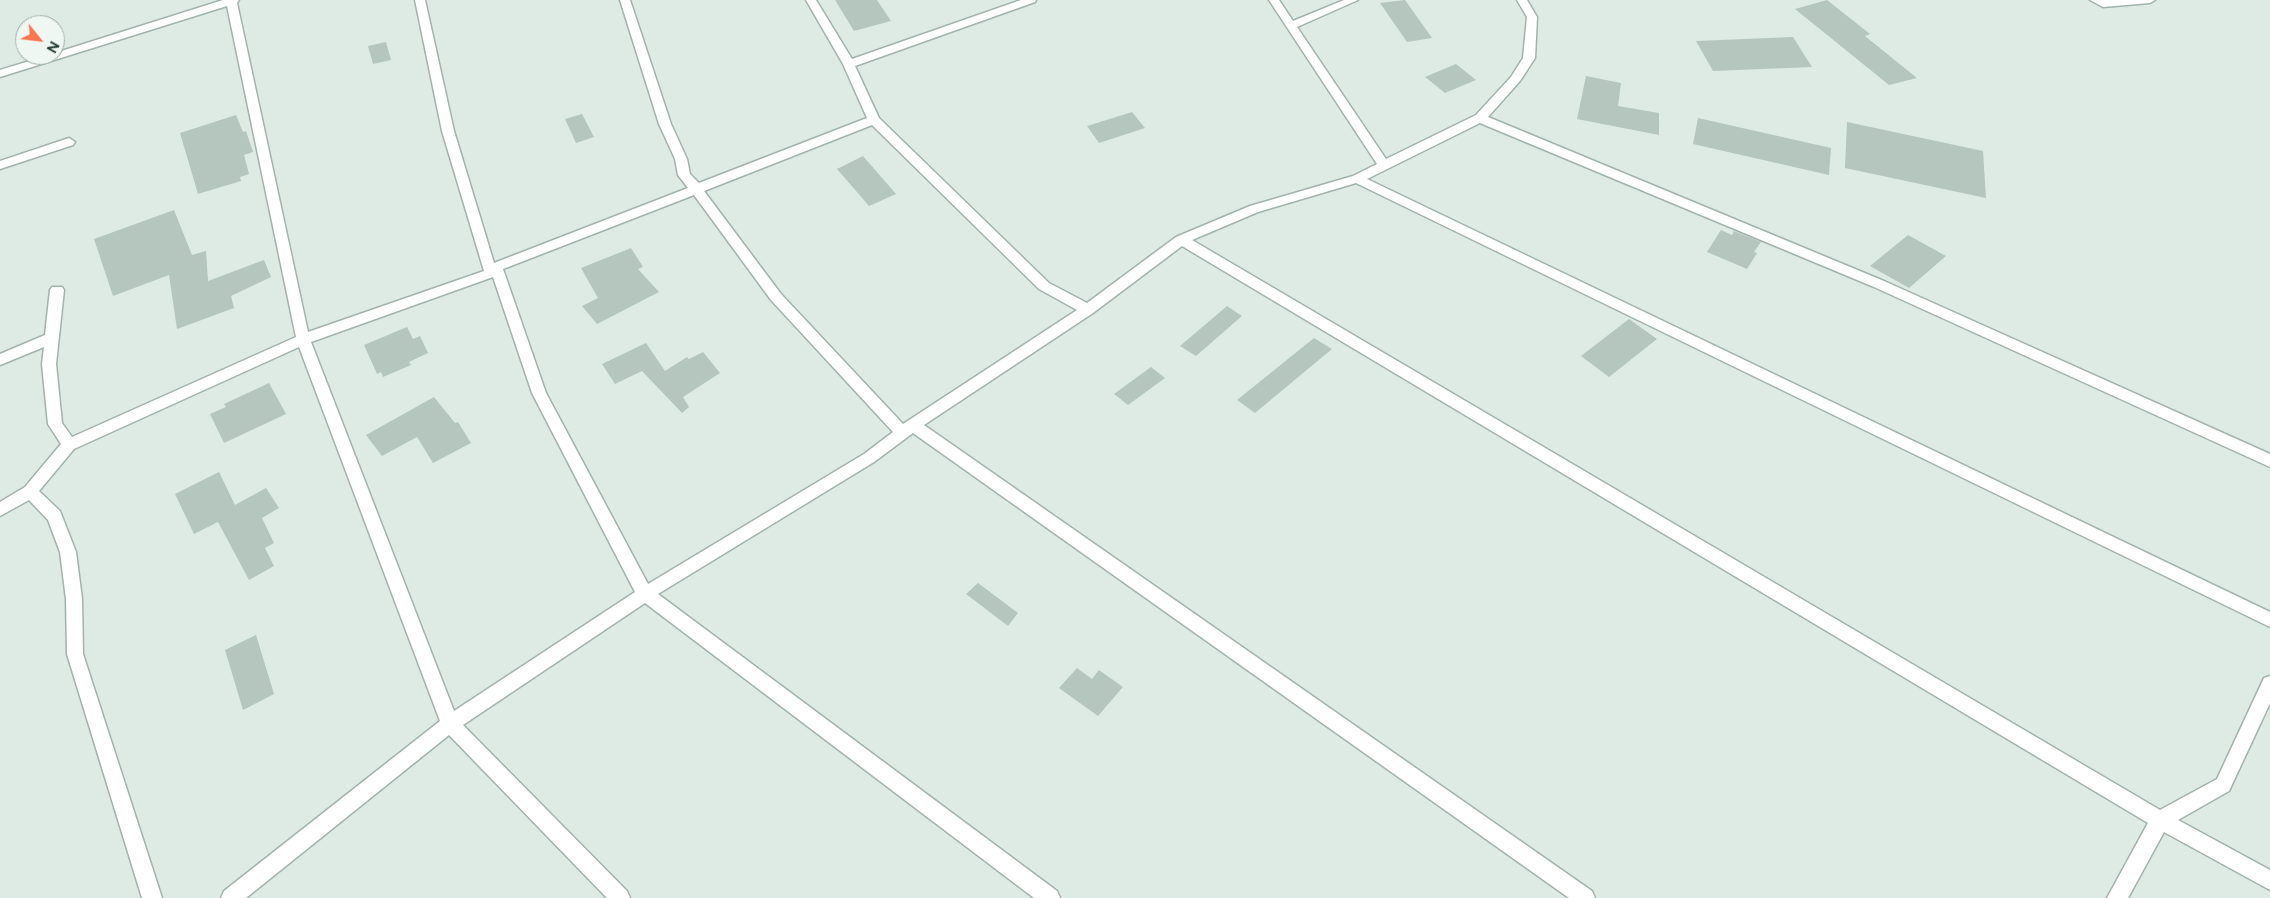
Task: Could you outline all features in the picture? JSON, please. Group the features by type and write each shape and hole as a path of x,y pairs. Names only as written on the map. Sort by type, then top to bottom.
{"street":[{"path":"0,74 232,0 303,339 450,724 620,898"},
{"path":"420,0 448,131 493,270 539,394 645,594 1050,898"},
{"path":"625,0 666,124 681,159 684,175 696,188 776,297 867,397 908,429 1585,898"},
{"path":"811,0 850,64 874,120 1044,286 1088,310"},
{"path":"850,64 1031,0"},
{"path":"1274,0 1384,165"},
{"path":"1290,26 1353,0"},
{"path":"231,898 450,724 645,594 869,458 908,429 1088,310 1180,240 1254,209 1357,179 1480,118 1516,79 1529,58 1532,16 1522,0"},
{"path":"2095,0 2103,4 2150,0"},
{"path":"1480,118 1879,284 2270,461"},
{"path":"0,510 30,491 69,445 303,339 493,270 696,188 874,120"},
{"path":"0,166 69,142"},
{"path":"1357,179 2270,620"},
{"path":"1180,240 2160,820 2270,880"},
{"path":"57,290 49,364 56,424 69,445"},
{"path":"0,360 53,337"},
{"path":"30,491 54,516 68,552 74,599 75,654 152,898"},
{"path":"2117,898 2160,820 2223,785 2270,684"}],"building":[{"path":"835,0 877,0 891,21 854,31"},
{"path":"1405,0 1432,38 1407,42 1380,3"},
{"path":"1827,0 1870,34 1865,36 1917,78 1889,85 1795,9"},
{"path":"1793,37 1812,67 1713,71 1696,41"},
{"path":"386,42 391,60 373,64 368,46"},
{"path":"1456,64 1476,80 1445,93 1425,77"},
{"path":"1586,76 1621,83 1618,106 1659,113 1659,135 1577,119"},
{"path":"1132,112 1145,128 1099,143 1087,126"},
{"path":"582,114 594,137 576,143 565,119"},
{"path":"236,115 243,132 246,131 253,152 244,155 249,174 240,177 241,181 198,194 180,133"},
{"path":"1698,118 1831,148 1829,175 1693,144"},
{"path":"1847,122 1983,151 1986,198 1845,168"},
{"path":"863,156 896,194 869,206 837,169"},
{"path":"174,210 192,255 206,251 208,281 264,260 271,277 231,296 234,308 177,329 169,275 113,296 94,239"},
{"path":"1721,230 1732,235 1734,231 1761,242 1754,252 1757,253 1747,269 1707,252"},
{"path":"1908,235 1946,256 1909,288 1870,266"},
{"path":"631,248 643,267 638,269 659,292 597,324 582,306 598,298 581,268"},
{"path":"1227,306 1242,316 1196,356 1180,346"},
{"path":"1629,319 1657,339 1609,377 1581,356"},
{"path":"407,327 413,339 420,336 428,353 409,362 411,365 383,377 381,372 377,374 364,345"},
{"path":"1314,338 1332,349 1255,413 1237,400"},
{"path":"646,343 665,371 687,357 689,359 703,352 720,373 683,397 689,407 682,413 642,371 615,384 602,364"},
{"path":"1151,367 1165,378 1128,405 1114,394"},
{"path":"269,383 286,414 224,443 210,414 226,407 224,404"},
{"path":"434,397 455,423 458,422 471,443 433,463 417,437 382,456 366,435"},
{"path":"219,472 235,505 266,488 279,508 262,518 274,543 265,548 274,566 249,580 218,522 194,534 175,494"},
{"path":"978,583 1018,613 1008,626 966,594"},
{"path":"256,635 274,694 243,710 225,650"},
{"path":"1077,668 1092,679 1099,670 1123,687 1098,716 1059,688"}]}
